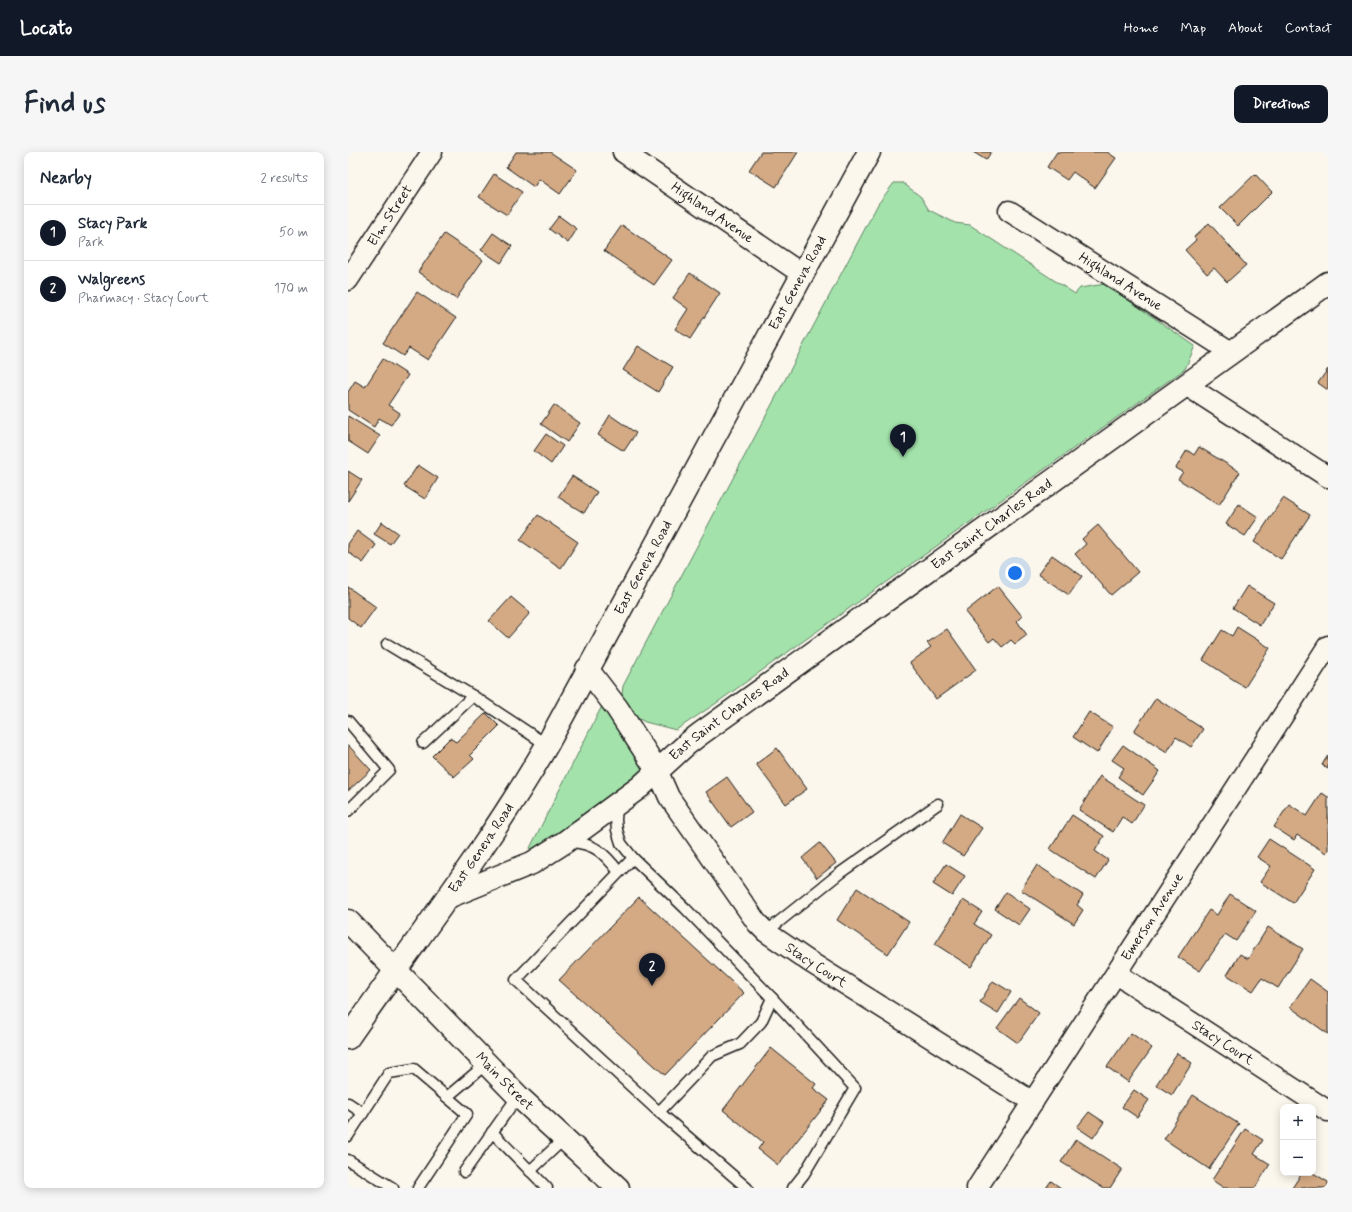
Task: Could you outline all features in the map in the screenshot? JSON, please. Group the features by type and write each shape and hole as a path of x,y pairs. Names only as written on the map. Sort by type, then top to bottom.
{"street":[{"name":"Elm Street","path":"348,280 432,152"},
{"name":"Highland Avenue","path":"623,152 802,274"},
{"name":"East Geneva Road","path":"395,969 448,897 518,794 547,745 869,152"},
{"name":"Highland Avenue","path":"1009,211 1232,352"},
{"name":"East Saint Charles Road","path":"448,897 532,863 565,842 640,787 657,770 700,734 1328,283"},
{"path":"1186,385 1328,477"},
{"name":"Emerson Avenue","path":"978,1188 1328,646"},
{"path":"587,669 617,708 657,770"},
{"name":"Stacy Court","path":"657,770 669,796 757,923 766,932 810,962 1033,1102"},
{"name":"Main Street","path":"348,921 518,1096 618,1188"},
{"path":"348,1038 395,969"},
{"name":"Stacy Court","path":"1117,974 1328,1112"}],"lane":[{"path":"387,644 473,696 547,745"},
{"path":"423,743 473,696"},
{"path":"348,721 389,770 348,810"},
{"path":"618,803 616,820 617,830 621,843 633,858 772,998 855,1088 804,1174 793,1188"},
{"path":"766,932 840,873 938,804"},
{"path":"565,842 583,842 599,850 619,872"},
{"path":"633,858 516,980 659,1112 747,1188"},
{"path":"659,1112 712,1056 740,1044 761,1022 772,998"},
{"path":"447,1097 486,1064"},
{"path":"348,1136 389,1073 414,1069 467,1114 418,1188"},
{"path":"464,1172 518,1096"},
{"path":"348,1103 363,1113"},
{"path":"492,1132 547,1188"},
{"path":"530,1171 564,1139"},
{"path":"348,1160 393,1188"}],"green space":[{"path":"894,183 903,183 921,197 929,210 955,223 970,225 1075,294 1080,288 1105,284 1195,346 1185,369 715,704 676,730 645,722 636,717 627,706 622,695 623,686 878,204"},
{"path":"602,706 643,765 642,771 534,850 531,850 530,848"}],"building":[{"path":"516,152 550,152 577,170 560,194 539,179 534,187 506,167"},
{"path":"761,152 798,152 776,187 749,170"},
{"path":"973,152 991,152 986,160"},
{"path":"1057,152 1107,152 1116,158 1095,188 1073,172 1067,180 1047,167"},
{"path":"494,174 522,192 507,215 479,197"},
{"path":"1255,174 1272,192 1238,226 1220,208"},
{"path":"559,216 577,229 568,243 549,229"},
{"path":"1209,223 1246,265 1227,282 1214,268 1207,274 1185,250 1196,240 1194,237"},
{"path":"622,225 672,260 654,285 604,251"},
{"path":"493,233 512,246 501,263 481,250"},
{"path":"444,234 483,260 456,299 418,272"},
{"path":"690,273 720,293 690,339 675,329 688,309 673,298"},
{"path":"417,292 456,318 428,360 409,348 403,356 383,343"},
{"path":"638,346 673,367 658,392 623,370"},
{"path":"383,359 408,375 388,405 400,413 391,425 379,418 374,427 348,410 348,392 355,381 365,387"},
{"path":"1328,369 1328,390 1318,383"},
{"path":"554,405 580,423 567,442 541,424"},
{"path":"610,415 636,433 624,451 598,435"},
{"path":"348,416 380,436 368,454 348,441"},
{"path":"546,434 563,446 551,464 534,451"},
{"path":"1199,447 1240,472 1219,505 1178,479 1183,472 1176,468 1187,450 1194,455"},
{"path":"418,465 438,478 425,499 404,486"},
{"path":"348,471 362,480 348,501"},
{"path":"572,476 597,492 584,513 558,497"},
{"path":"1283,498 1310,515 1281,559 1254,542"},
{"path":"1239,504 1258,517 1245,536 1226,524"},
{"path":"538,515 578,542 561,568 520,540"},
{"path":"382,522 398,533 390,544 374,534"},
{"path":"1098,525 1138,572 1111,595 1075,554 1086,544 1082,539"},
{"path":"357,531 376,545 363,563 348,552 348,544"},
{"path":"1052,555 1082,576 1069,595 1038,574"},
{"path":"998,586 1022,616 1017,621 1027,635 1015,644 1011,640 1002,647 994,638 989,642 965,612"},
{"path":"1247,586 1274,603 1260,625 1233,608"},
{"path":"348,587 376,607 361,628 348,618"},
{"path":"511,597 530,613 508,638 489,621"},
{"path":"1237,627 1270,648 1245,687 1203,660 1222,630 1232,636"},
{"path":"947,629 976,670 936,699 910,663 931,647 927,643"},
{"path":"1156,698 1203,729 1191,747 1176,737 1167,752 1134,731"},
{"path":"1089,712 1113,727 1097,753 1073,737"},
{"path":"486,713 499,726 470,755 474,759 454,777 432,756 450,738 456,742"},
{"path":"348,745 371,770 348,791"},
{"path":"1123,745 1160,771 1143,795 1118,777 1124,768 1112,760"},
{"path":"777,748 807,789 786,804 756,764"},
{"path":"1328,755 1328,769 1322,765"},
{"path":"1100,776 1144,805 1132,824 1122,817 1113,832 1079,810"},
{"path":"727,777 752,812 731,827 706,792"},
{"path":"1322,793 1328,797 1328,851 1326,853 1297,835 1294,840 1274,827 1289,804 1307,816"},
{"path":"960,814 982,828 963,856 942,843"},
{"path":"1072,815 1104,836 1095,851 1108,860 1096,879 1050,849"},
{"path":"1269,839 1315,869 1293,903 1260,882 1271,866 1257,857"},
{"path":"820,843 836,863 817,878 802,858"},
{"path":"946,864 965,876 952,896 933,884"},
{"path":"1037,865 1083,895 1077,905 1083,910 1074,924 1021,890"},
{"path":"857,888 909,922 888,954 837,920"},
{"path":"1006,892 1030,909 1019,925 995,909"},
{"path":"1230,894 1256,911 1236,941 1225,934 1200,971 1178,957 1209,910 1217,915"},
{"path":"639,897 744,993 665,1075 559,980"},
{"path":"963,900 982,912 974,924 991,935 971,967 935,944"},
{"path":"1268,927 1303,949 1278,988 1262,978 1253,991 1227,975 1240,954 1248,959"},
{"path":"1310,979 1328,992 1328,1034 1290,1007"},
{"path":"993,981 1011,992 998,1013 980,1002"},
{"path":"1019,998 1039,1013 1018,1043 997,1028"},
{"path":"1131,1033 1152,1048 1128,1082 1107,1067"},
{"path":"771,1048 816,1084 813,1088 829,1100 778,1165 758,1149 763,1142 723,1110"},
{"path":"1177,1053 1192,1063 1172,1095 1156,1085"},
{"path":"1134,1090 1149,1100 1137,1117 1122,1107"},
{"path":"1193,1095 1239,1124 1209,1169 1164,1139"},
{"path":"1089,1112 1104,1122 1093,1138 1077,1127"},
{"path":"1245,1129 1263,1140 1254,1154 1270,1164 1255,1188 1224,1188 1212,1180"},
{"path":"1076,1139 1122,1169 1110,1188 1103,1188 1061,1162"},
{"path":"1316,1175 1328,1182 1328,1188 1292,1188 1300,1176"},
{"path":"1051,1181 1061,1188 1046,1188"}],"place":[{"name":"Stacy Park","path":"903,457"},
{"name":"Walgreens","path":"652,986"}]}
